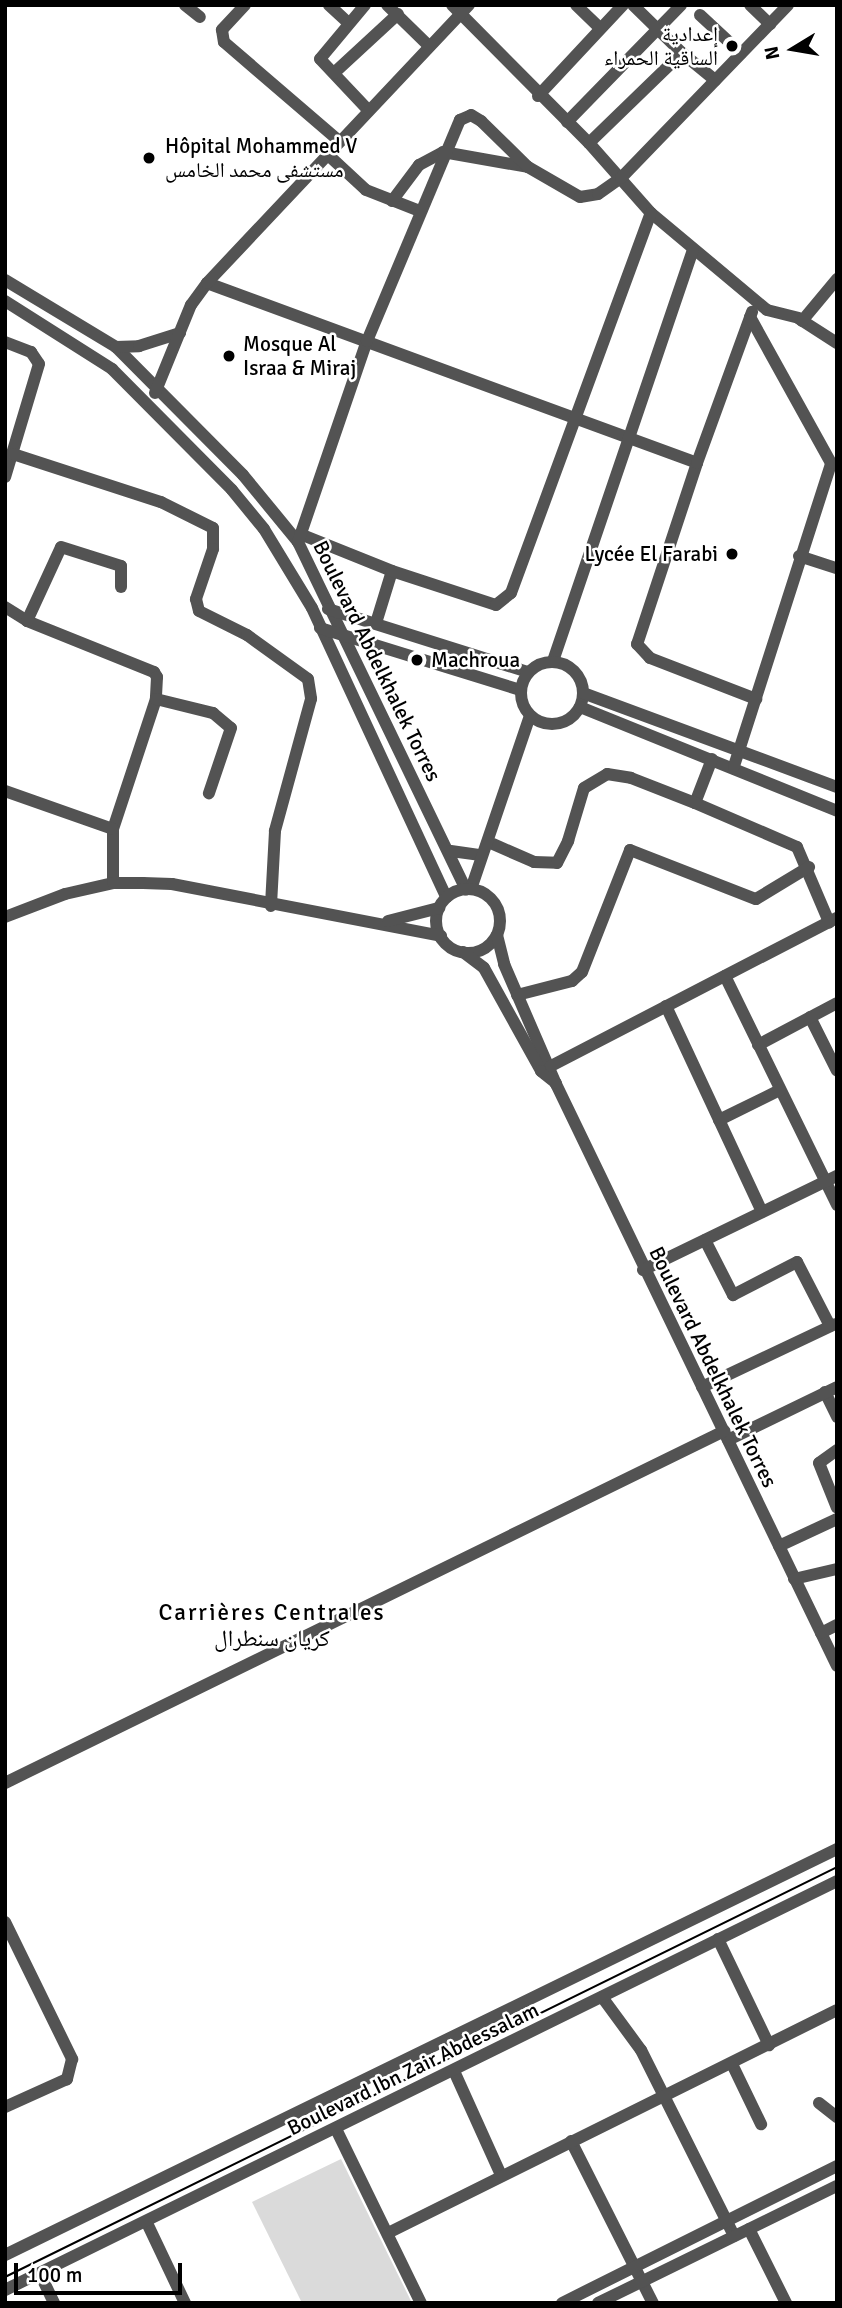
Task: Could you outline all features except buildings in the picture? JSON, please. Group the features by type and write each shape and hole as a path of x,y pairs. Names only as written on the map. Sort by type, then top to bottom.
{"street":[{"path":"185,5 200,18"},
{"path":"245,5 222,30 224,42 338,140"},
{"path":"329,5 348,23"},
{"path":"365,5 320,56 368,110"},
{"path":"387,5 429,46"},
{"path":"576,5 600,28"},
{"path":"538,96 623,5"},
{"path":"633,5 682,53 715,80"},
{"path":"567,122 681,5"},
{"path":"750,5 770,24"},
{"path":"651,214 504,602 496,605 299,538 367,341 443,152 460,120 471,115 528,167 580,197 598,194 621,178 788,5"},
{"path":"149,403 159,386 180,332 207,283 338,140 429,46 460,8 538,96 589,143 651,214 757,302 774,313 802,321 837,343"},
{"path":"334,73 398,14"},
{"path":"700,15 741,53"},
{"path":"589,143 682,53"},
{"path":"392,201 419,165 443,152 528,167"},
{"path":"326,153 352,181 392,201 420,211"},
{"path":"557,662 697,253"},
{"path":"802,321 837,279"},
{"name":"Boulevard Abdelkhalek Torres","path":"5,280 116,347 159,386 299,538 471,889"},
{"path":"207,283 576,416 697,463"},
{"name":"Boulevard Abdelkhalek Torres","path":"5,301 112,369 149,403 264,529 312,608 442,903"},
{"path":"755,699 650,658 638,645 697,463 757,302"},
{"path":"734,766 799,556 834,463 750,317"},
{"path":"116,347 139,346 180,332"},
{"path":"5,342 31,352 39,364 5,477"},
{"path":"13,454 161,502 213,528 213,549 197,599 199,611 247,635 308,679 311,699 275,831 271,905"},
{"path":"27,621 61,547 121,566 121,587"},
{"path":"799,556 837,568"},
{"path":"376,623 392,570"},
{"path":"5,607 27,621 154,672 156,699 113,829 113,883"},
{"path":"312,608 333,609 528,672 557,662 577,674 583,693 580,707 566,722 555,725 532,718"},
{"path":"320,628 343,632 417,660 520,690"},
{"path":"379,923 442,903 471,889 493,844 532,718 520,690 528,672"},
{"path":"583,693 837,787"},
{"path":"156,699 214,713 231,727 209,793"},
{"path":"580,707 734,766 837,811"},
{"path":"471,889 532,718"},
{"path":"695,803 712,759"},
{"path":"493,844 534,862 556,863 568,841 584,788 607,774 631,778 789,841 809,867 833,920 551,1066"},
{"path":"5,791 113,829"},
{"path":"517,995 572,981 582,972 630,850 750,898 768,894 809,867"},
{"path":"451,851 481,855"},
{"path":"5,917 65,894 113,883 172,884 440,936 457,951 484,948 497,935 498,908 471,889"},
{"path":"440,936 442,903"},
{"name":"Boulevard Abdelkhalek Torres","path":"497,935 517,995 551,1066 556,1084 643,1270 837,1666"},
{"name":"Boulevard Abdelkhalek Torres","path":"457,951 484,968 533,1058 556,1084"},
{"path":"724,976 780,1090 831,1179 837,1205"},
{"path":"758,1045 837,1003"},
{"path":"666,1006 762,1212"},
{"path":"810,1017 837,1070"},
{"path":"719,1120 780,1090"},
{"path":"643,1270 831,1179"},
{"path":"702,1387 833,1325 797,1262 733,1295 705,1240"},
{"path":"5,1783 726,1435 831,1389 837,1417"},
{"path":"837,1450 820,1459 819,1467 837,1508"},
{"path":"779,1546 837,1520"},
{"path":"794,1579 837,1569"},
{"path":"821,1633 837,1625"},
{"name":"Boulevard Ibn Zair Abdessalam","path":"5,2255 837,1849"},
{"name":"Boulevard Ibn Zair Abdessalam","path":"5,2290 147,2223 837,1881"},
{"path":"5,1922 11,1946 72,2059 72,2070 60,2084 5,2107"},
{"path":"718,1939 769,2045"},
{"path":"601,1997 642,2050 734,2236"},
{"path":"388,2233 837,2010"},
{"path":"732,2064 761,2124"},
{"path":"454,2071 501,2175"},
{"path":"820,2103 837,2117"},
{"path":"336,2129 421,2303"},
{"path":"571,2141 653,2303"},
{"path":"562,2303 837,2166"},
{"path":"598,2303 837,2186"},
{"path":"147,2223 186,2303"},
{"path":"749,2229 786,2303"},
{"path":"40,2274 54,2303"}],"shaded area":[{"path":"341,2159 412,2303 302,2303 252,2202"}],"tram line":[{"path":"5,2277 837,1867"}],"place":[{"name":"إعدادية الساقية الحمراء","path":"732,46"},
{"name":"Hôpital Mohammed V مستشفى محمد الخامس","path":"149,158"},
{"name":"Mosque Al Israa & Miraj","path":"229,356"},
{"name":"Lycée El Farabi","path":"732,554"},
{"name":"Machroua","path":"417,660"}],"district":[{"name":"Carrières Centrales كريان سنطرال","path":"272,1626"}]}
